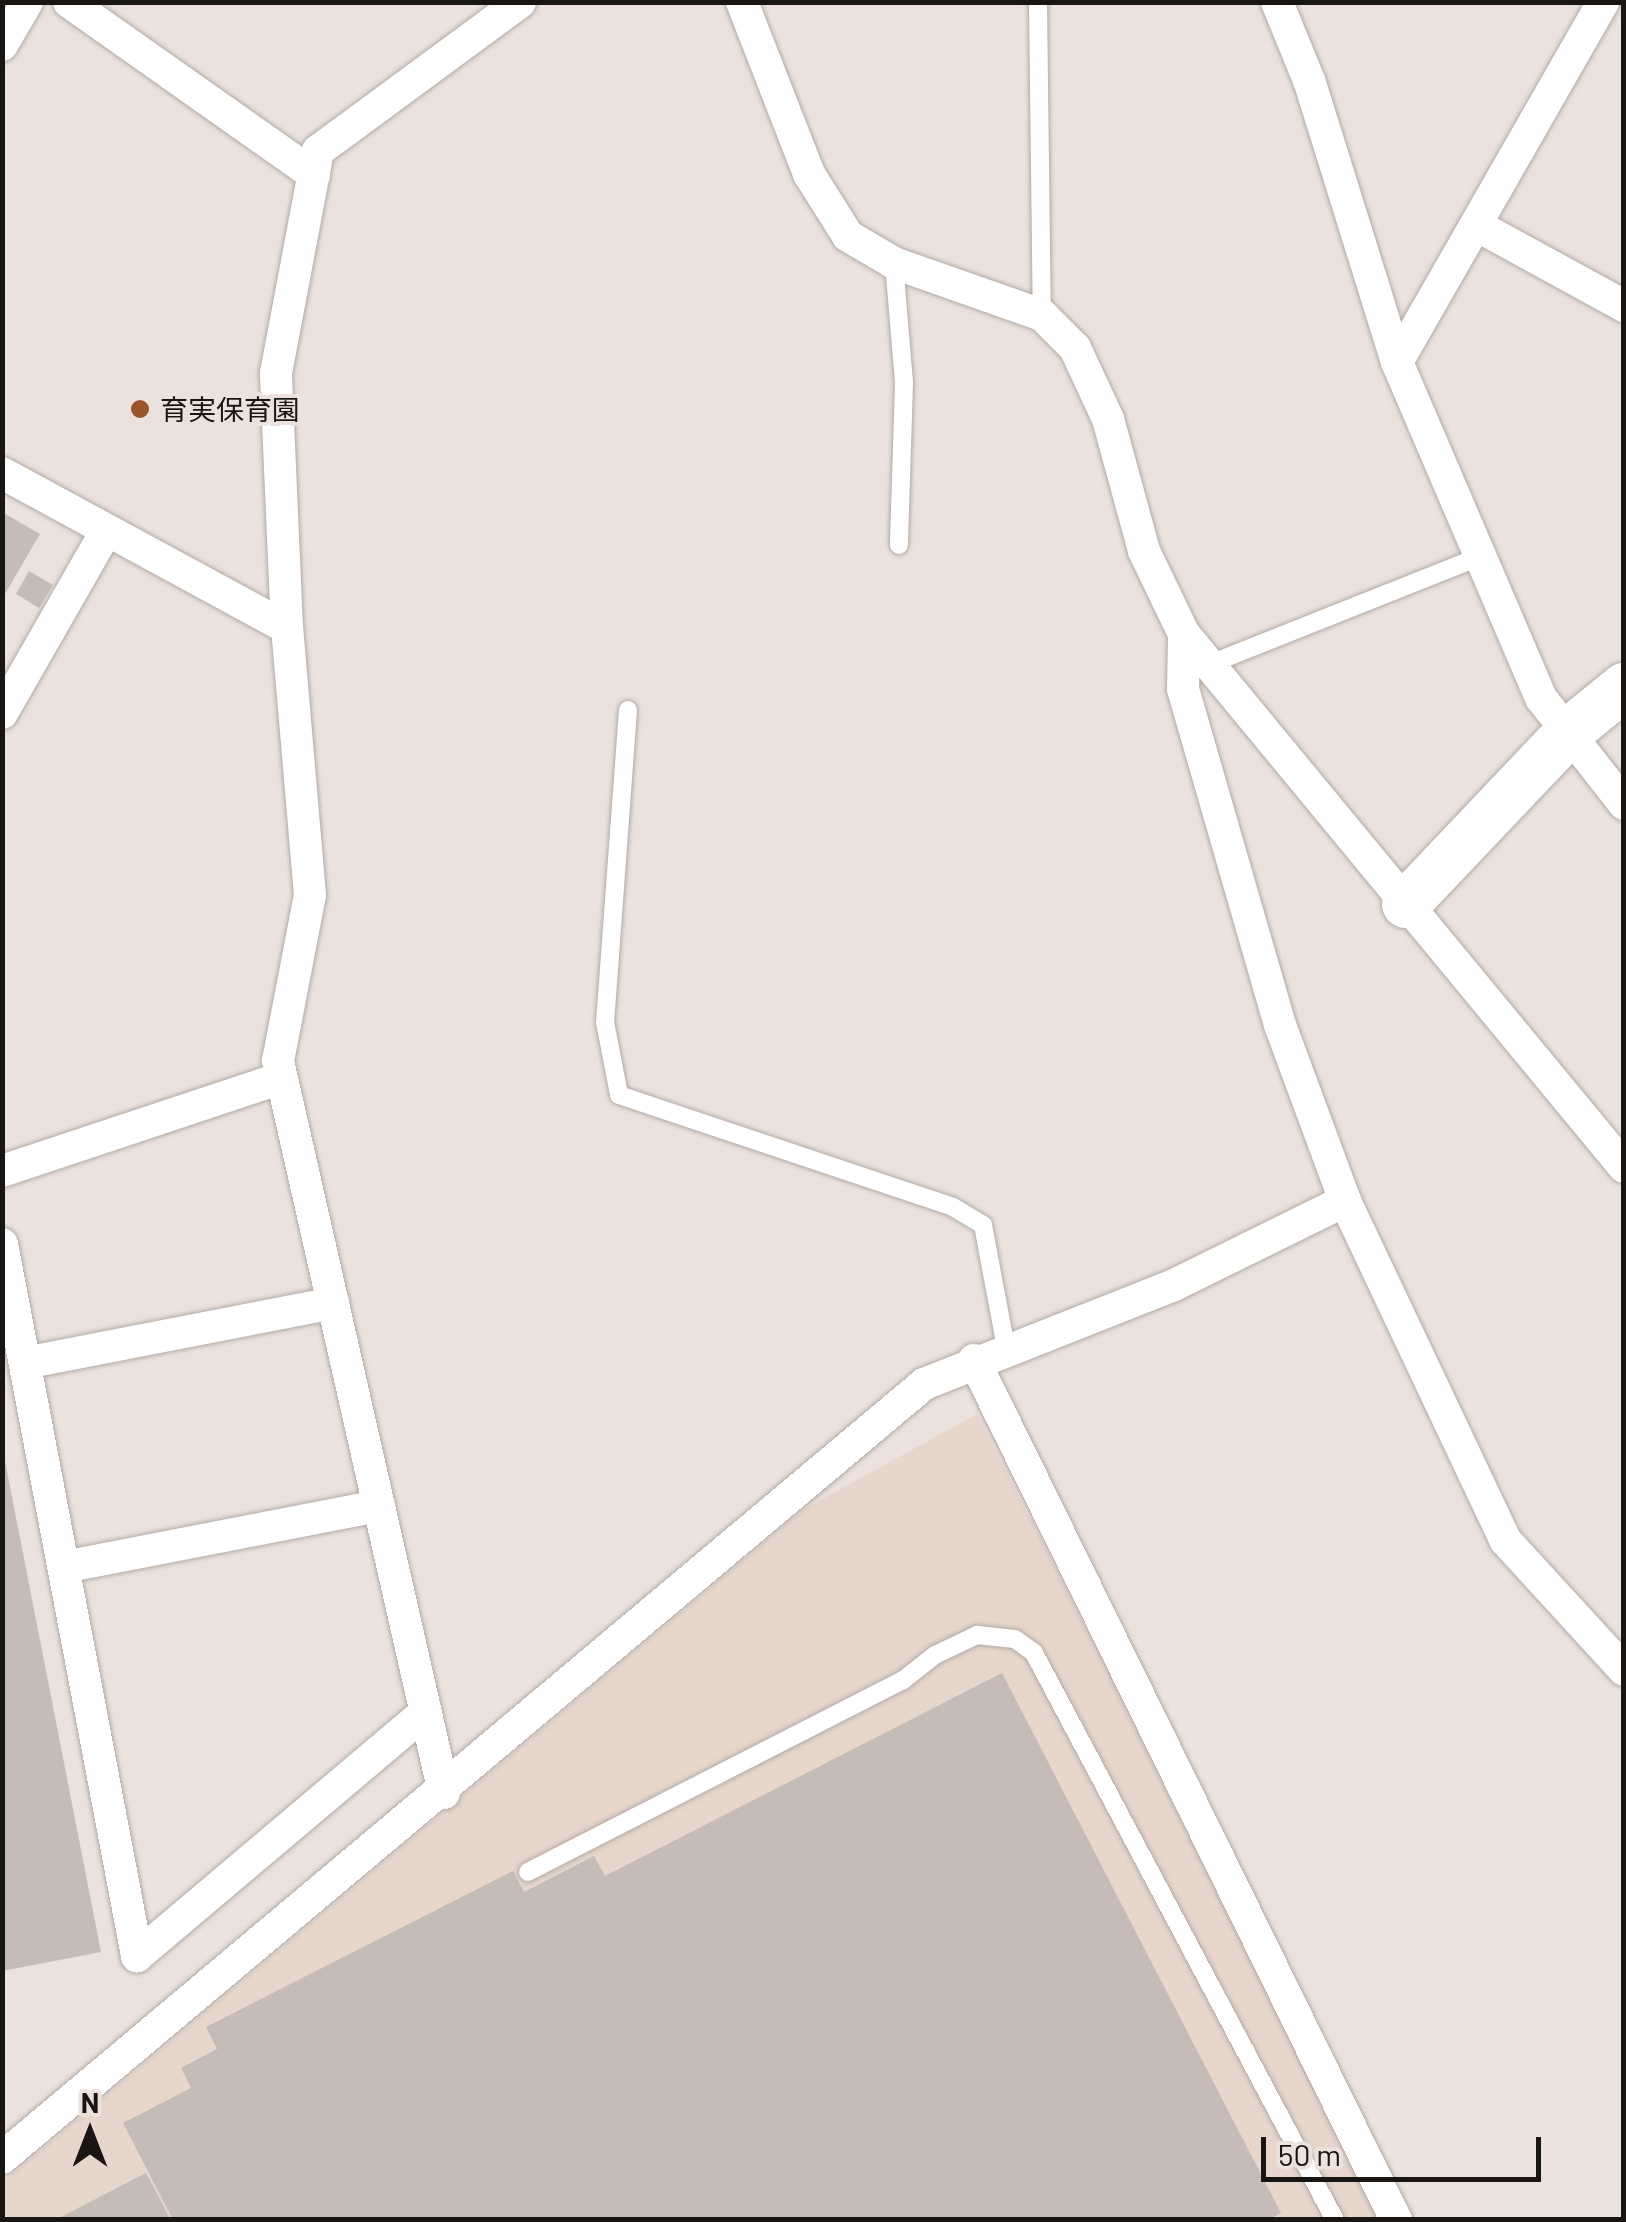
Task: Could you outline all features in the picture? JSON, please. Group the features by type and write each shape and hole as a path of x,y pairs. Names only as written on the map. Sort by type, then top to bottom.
{"street":[{"path":"2,45 27,2"},
{"path":"69,2 314,175"},
{"path":"444,1793 278,1061 310,895 287,628 276,373 318,150 520,2"},
{"path":"742,2 810,174 848,236 894,263 1042,315 1075,348 1108,419 1144,552 1184,634 1624,1167"},
{"path":"1277,2 1310,83 1397,362 1541,698 1624,804"},
{"path":"1397,362 1604,2"},
{"path":"1476,225 1624,306"},
{"path":"2,473 105,533 287,628"},
{"path":"2,713 105,533"},
{"path":"1184,634 1183,688 1280,1025 1345,1201 1506,1541 1624,1670"},
{"path":"1406,904 1570,731 1624,687"},
{"path":"2,1170 281,1078"},
{"path":"2,2158 444,1793 924,1384 974,1360 1172,1286 1345,1201"},
{"path":"2,1244 137,1956 426,1712"},
{"path":"25,1363 332,1304"},
{"path":"974,1360 1396,2220"},
{"path":"64,1566 379,1506"}],"lane":[{"path":"1038,2 1042,315"},
{"path":"894,263 904,383 899,545"},
{"path":"1210,664 1480,556"},
{"path":"628,710 604,1022 619,1095 953,1208 983,1225 1006,1348"},
{"path":"528,1872 902,1681 934,1655 978,1635 1015,1639 1034,1653 1335,2220"}],"shaded area":[{"path":"977,1414 1386,2219 3,2220 2,2183 803,1510"}],"building":[{"path":"2,512 40,534 2,599"},
{"path":"29,571 53,585 39,608 16,594"},
{"path":"2,1456 101,1952 2,1971"},
{"path":"1002,1673 1281,2213 1267,2220 173,2220 123,2123 191,2088 181,2068 217,2049 206,2027 513,1871 524,1892 594,1856 605,1876"},
{"path":"146,2173 171,2220 55,2220"}],"place":[{"name":"育実保育園","path":"140,409"}]}
